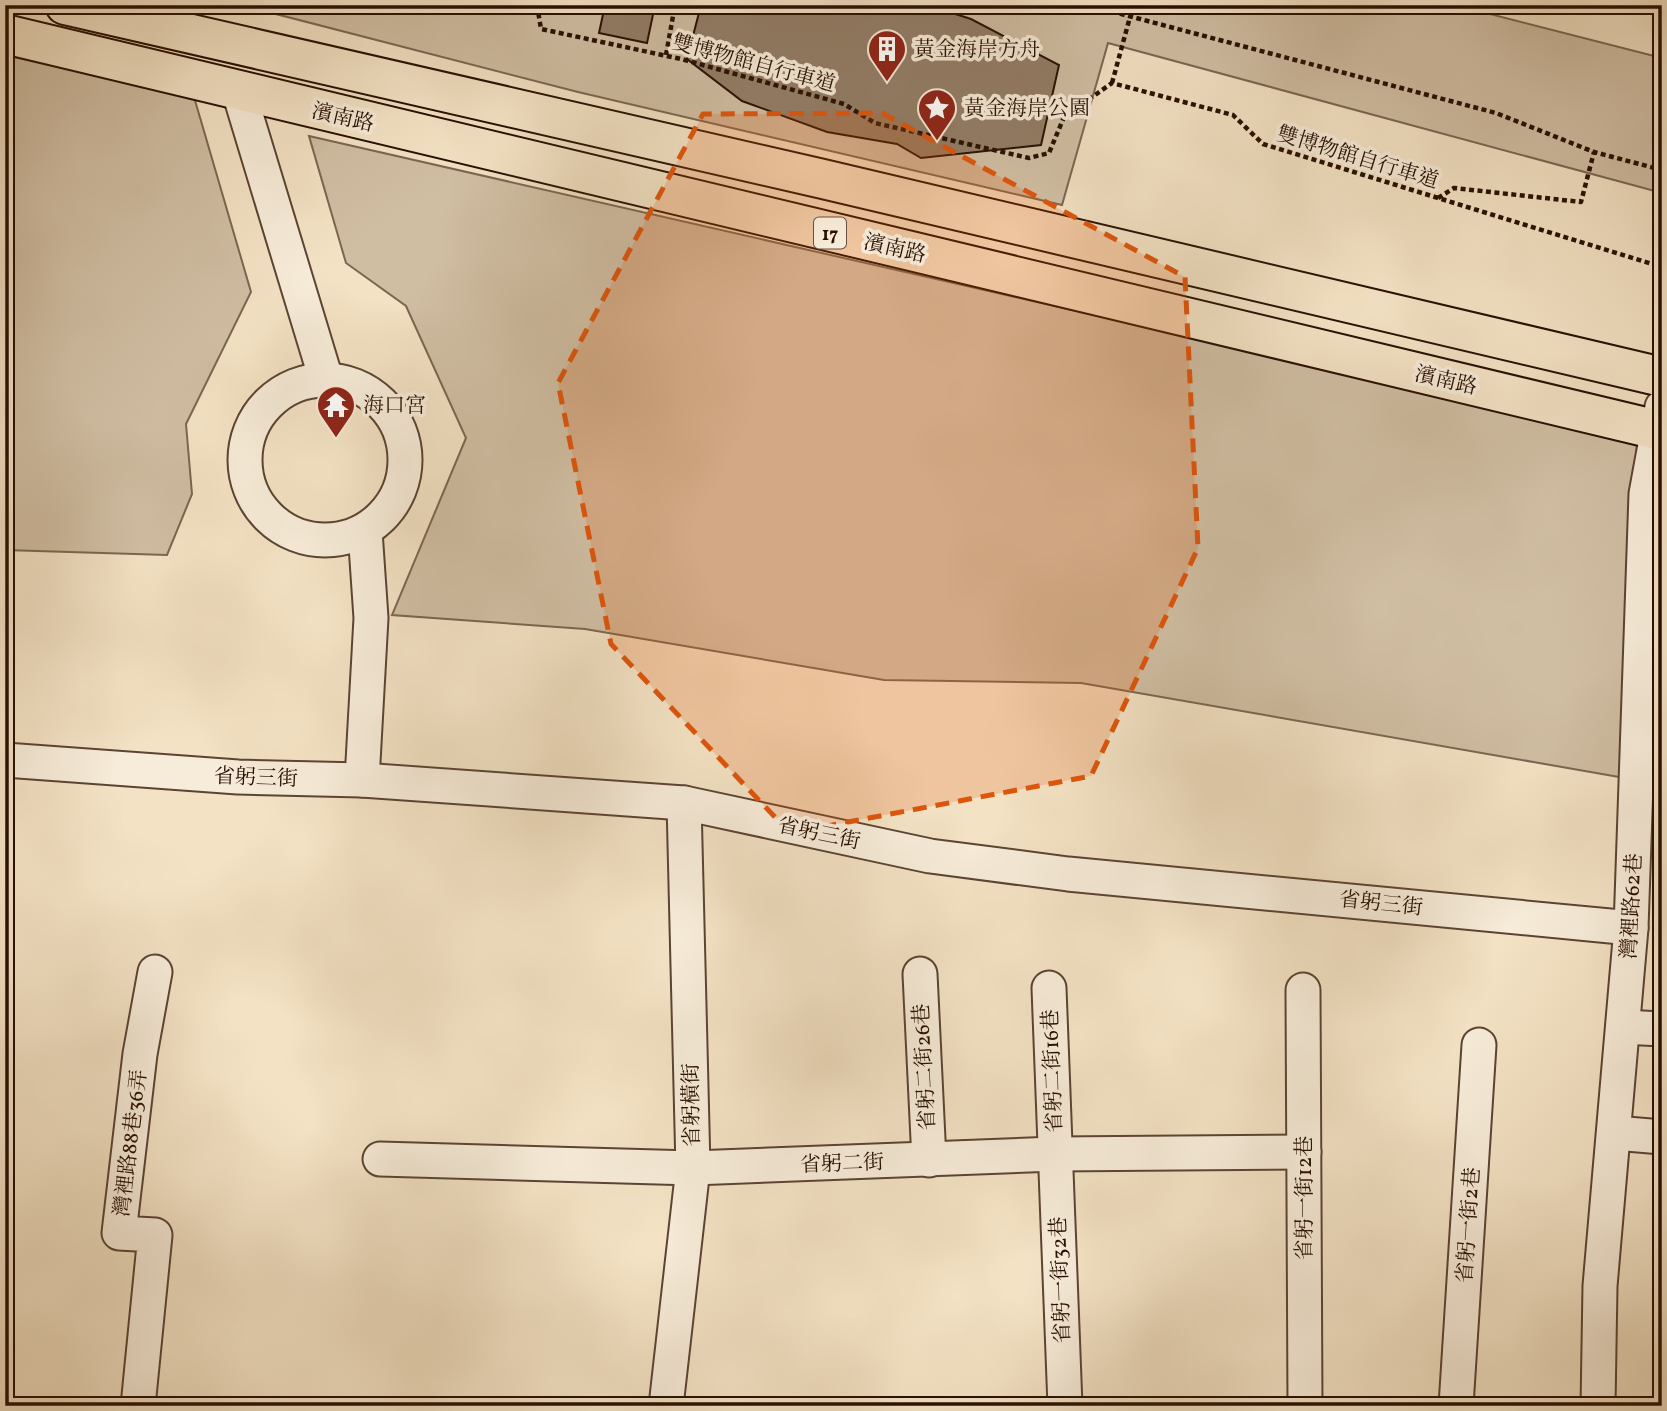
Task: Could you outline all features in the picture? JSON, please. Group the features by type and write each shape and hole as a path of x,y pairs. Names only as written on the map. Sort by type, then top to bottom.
{"main road":[{"path":"65,5 837,182 1662,377"},
{"name":"濱南路","path":"5,34 239,92 1660,423"}],"street":[{"path":"239,92 326,379"},
{"path":"326,379 370,392 399,426 407,471 388,512 365,531 317,542 284,531 258,506 245,474 247,438 264,407 292,386 326,379"},
{"name":"灣裡路62巷","path":"1598,1406 1601,1286 1631,928 1646,494 1660,423"},
{"path":"362,780 371,618 365,531"},
{"name":"省躬三街","path":"5,761 237,777 362,780 684,803 930,856 1069,874 1631,928"},
{"name":"省躬橫街","path":"666,1406 693,1168 684,803"},
{"name":"灣裡路88巷36弄","path":"138,1406 155,1235 119,1233 141,1054 155,972"},
{"name":"省躬二街26巷","path":"920,974 929,1160"},
{"name":"省躬二街16巷","path":"1049,988 1055,1154"},
{"name":"省躬一街12巷","path":"1303,990 1306,1406"},
{"path":"1623,1027 1662,1029"},
{"name":"省躬一街2巷","path":"1456,1406 1479,1045"},
{"path":"1615,1133 1662,1137"},
{"name":"省躬二街","path":"380,1159 693,1168 1055,1154 1304,1152"},
{"name":"省躬一街32巷","path":"1055,1154 1065,1406"}],"path":[{"name":"雙博物館自行車道","path":"537,5 541,29 666,55 844,104 875,123 1029,158 1049,153 1064,117 1112,83 1233,115 1263,144 1662,267"},
{"path":"666,55 675,5"},
{"path":"1087,5 1496,113 1594,152 1662,170"},
{"path":"1112,83 1130,17"},
{"path":"1438,198 1454,188 1581,202 1594,152"}],"highlighted area":[{"path":"882,113 1185,277 1198,548 1091,776 790,833 611,644 558,383 703,114"}],"shaded area":[{"name":"黃金海岸公園","path":"241,5 1455,5 1662,58 1662,193 1108,43 1062,205 578,92"},
{"path":"5,55 194,97 251,292 186,424 192,494 167,555 5,550"},
{"path":"309,136 1637,439 1625,778 1081,683 884,680 585,629 392,615 466,438 406,306 346,263"}],"building":[{"path":"605,5 655,5 647,43 599,33"},
{"name":"黃金海岸方舟","path":"701,5 927,5 971,19 1059,65 1041,145 921,158 897,144 827,132 742,101 687,59"}],"place":[{"name":"黃金海岸方舟","path":"887,83"},
{"name":"黃金海岸公園","path":"937,142"},
{"name":"海口宮","path":"336,439"}]}
